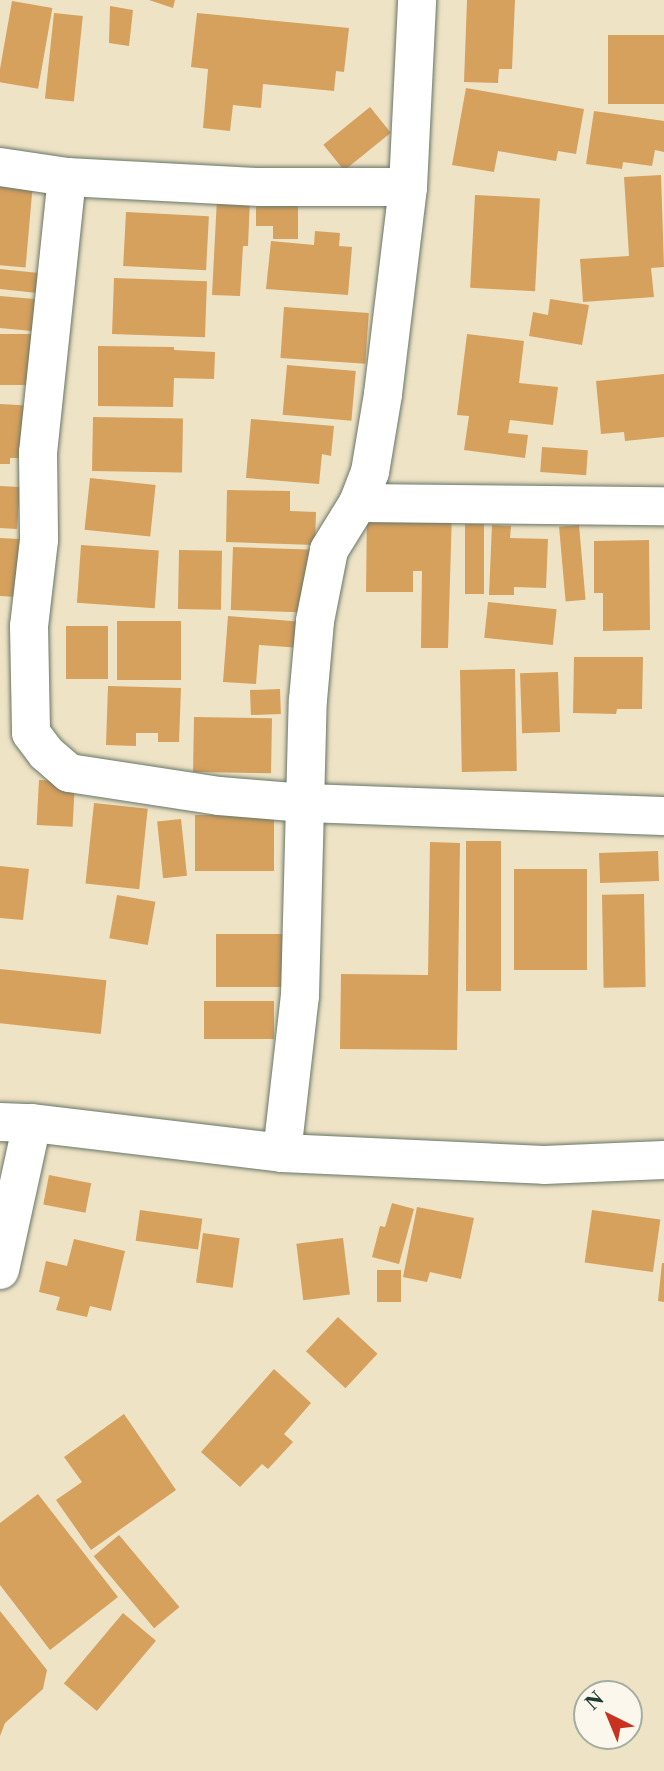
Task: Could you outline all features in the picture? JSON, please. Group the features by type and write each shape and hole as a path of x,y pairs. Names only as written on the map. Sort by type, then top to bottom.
{"street":[{"path":"282,1153 300,996 308,700 315,621 329,550 358,503 370,471 383,394 408,187 417,0"},
{"path":"0,167 67,177 260,187 408,187"},
{"path":"67,177 38,452 39,540 29,626 31,733 46,754 69,773 219,796 305,803 664,816"},
{"path":"358,503 664,506"},
{"path":"0,1270 16,1123 282,1153 544,1165 664,1160"}],"building":[{"path":"149,0 175,0 173,8"},
{"path":"467,0 515,0 512,69 499,69 498,83 464,82"},
{"path":"12,1 52,8 38,89 0,82"},
{"path":"110,6 133,10 129,46 109,43"},
{"path":"54,13 83,16 74,102 45,99"},
{"path":"197,13 349,28 344,72 336,71 334,91 263,84 261,108 233,105 230,131 203,128 208,69 191,67"},
{"path":"608,35 664,35 664,104 608,104"},
{"path":"466,88 584,109 576,154 558,151 556,161 498,151 494,172 452,165"},
{"path":"370,107 391,133 344,170 323,145"},
{"path":"594,111 664,121 664,152 655,150 652,166 623,162 622,169 586,164"},
{"path":"661,175 664,267 651,268 654,297 583,302 580,259 629,256 624,177"},
{"path":"0,181 33,184 26,268 0,265"},
{"path":"475,195 540,198 535,291 470,288"},
{"path":"217,198 250,199 248,246 243,246 240,296 212,295"},
{"path":"256,200 298,200 298,239 273,239 273,226 256,226"},
{"path":"126,212 209,216 206,270 123,266"},
{"path":"315,231 340,233 339,246 352,247 348,295 266,289 271,241 314,245"},
{"path":"0,269 51,274 49,294 0,289"},
{"path":"114,278 207,281 205,337 112,334"},
{"path":"0,296 35,299 32,331 0,328"},
{"path":"550,299 589,305 582,345 529,336 533,312 548,315"},
{"path":"284,307 369,313 365,364 280,358"},
{"path":"0,334 33,334 33,385 0,385"},
{"path":"467,334 524,341 519,383 558,387 553,425 510,420 508,433 528,435 525,458 464,450 469,416 457,415"},
{"path":"98,346 174,347 174,350 215,352 214,379 174,378 173,407 98,406"},
{"path":"287,365 356,371 351,421 283,415"},
{"path":"664,374 664,437 625,441 624,432 601,434 596,381"},
{"path":"0,404 37,406 25,458 10,458 10,464 0,464"},
{"path":"93,417 183,419 182,473 92,471"},
{"path":"251,419 334,426 331,456 322,454 319,484 246,478"},
{"path":"542,447 588,450 586,475 540,472"},
{"path":"90,478 156,485 150,537 85,530"},
{"path":"0,486 20,487 17,529 0,528"},
{"path":"227,490 290,491 290,511 316,512 315,545 226,542"},
{"path":"367,511 452,511 448,648 421,648 422,571 413,571 413,592 366,592"},
{"path":"465,524 484,524 484,594 465,594"},
{"path":"492,525 511,526 510,538 548,539 546,588 514,587 514,595 489,595"},
{"path":"579,525 586,600 566,601 559,527"},
{"path":"0,538 33,540 30,598 0,596"},
{"path":"649,540 650,630 603,631 603,593 594,593 594,541"},
{"path":"81,545 159,550 155,608 77,603"},
{"path":"233,547 315,550 313,613 231,610"},
{"path":"179,550 222,551 221,610 178,609"},
{"path":"488,602 557,609 553,645 484,638"},
{"path":"228,616 304,622 302,648 259,645 256,684 223,682"},
{"path":"117,621 181,621 181,680 117,680"},
{"path":"66,626 108,626 108,679 66,679"},
{"path":"574,657 643,657 642,709 617,709 616,714 573,713"},
{"path":"515,669 517,771 462,772 460,670"},
{"path":"558,672 560,732 522,733 520,673"},
{"path":"108,686 181,688 179,742 158,742 158,733 136,733 136,746 106,745"},
{"path":"280,689 281,714 251,715 250,690"},
{"path":"194,717 272,718 271,773 193,772"},
{"path":"39,780 75,782 73,827 37,825"},
{"path":"94,803 148,809 139,889 86,884"},
{"path":"195,815 274,815 274,871 195,871"},
{"path":"181,819 187,876 163,878 157,822"},
{"path":"466,841 501,841 501,991 466,991"},
{"path":"430,842 460,843 457,1050 340,1049 341,974 428,975"},
{"path":"658,851 659,881 600,883 599,853"},
{"path":"0,866 29,869 23,920 0,918"},
{"path":"514,869 587,869 587,970 514,970"},
{"path":"644,894 646,987 604,988 602,895"},
{"path":"117,895 155,902 148,945 109,938"},
{"path":"216,934 285,934 285,987 216,987"},
{"path":"0,969 106,980 101,1034 0,1023"},
{"path":"204,1001 274,1001 274,1039 204,1039"},
{"path":"49,1175 91,1183 85,1213 43,1204"},
{"path":"392,1203 414,1209 399,1264 372,1257 380,1226 385,1227"},
{"path":"417,1207 474,1218 461,1279 430,1272 427,1282 403,1277"},
{"path":"140,1210 202,1219 198,1249 136,1241"},
{"path":"592,1210 660,1220 653,1272 585,1262"},
{"path":"203,1233 240,1238 233,1288 196,1283"},
{"path":"343,1238 350,1295 303,1300 296,1244"},
{"path":"74,1239 125,1251 111,1311 90,1306 87,1317 56,1310 60,1297 39,1292 46,1261 67,1266"},
{"path":"664,1263 664,1302 658,1301"},
{"path":"377,1270 401,1270 401,1302 377,1302"},
{"path":"338,1317 377,1354 345,1388 306,1351"},
{"path":"274,1369 311,1403 284,1434 293,1442 268,1469 262,1464 240,1487 201,1452"},
{"path":"124,1414 176,1490 91,1550 56,1500 82,1482 64,1457"},
{"path":"38,1494 118,1597 50,1650 0,1585 0,1523"},
{"path":"119,1535 179,1607 154,1628 94,1556"},
{"path":"0,1611 47,1670 43,1689 5,1723 0,1736"},
{"path":"123,1613 156,1641 97,1711 64,1683"}]}
